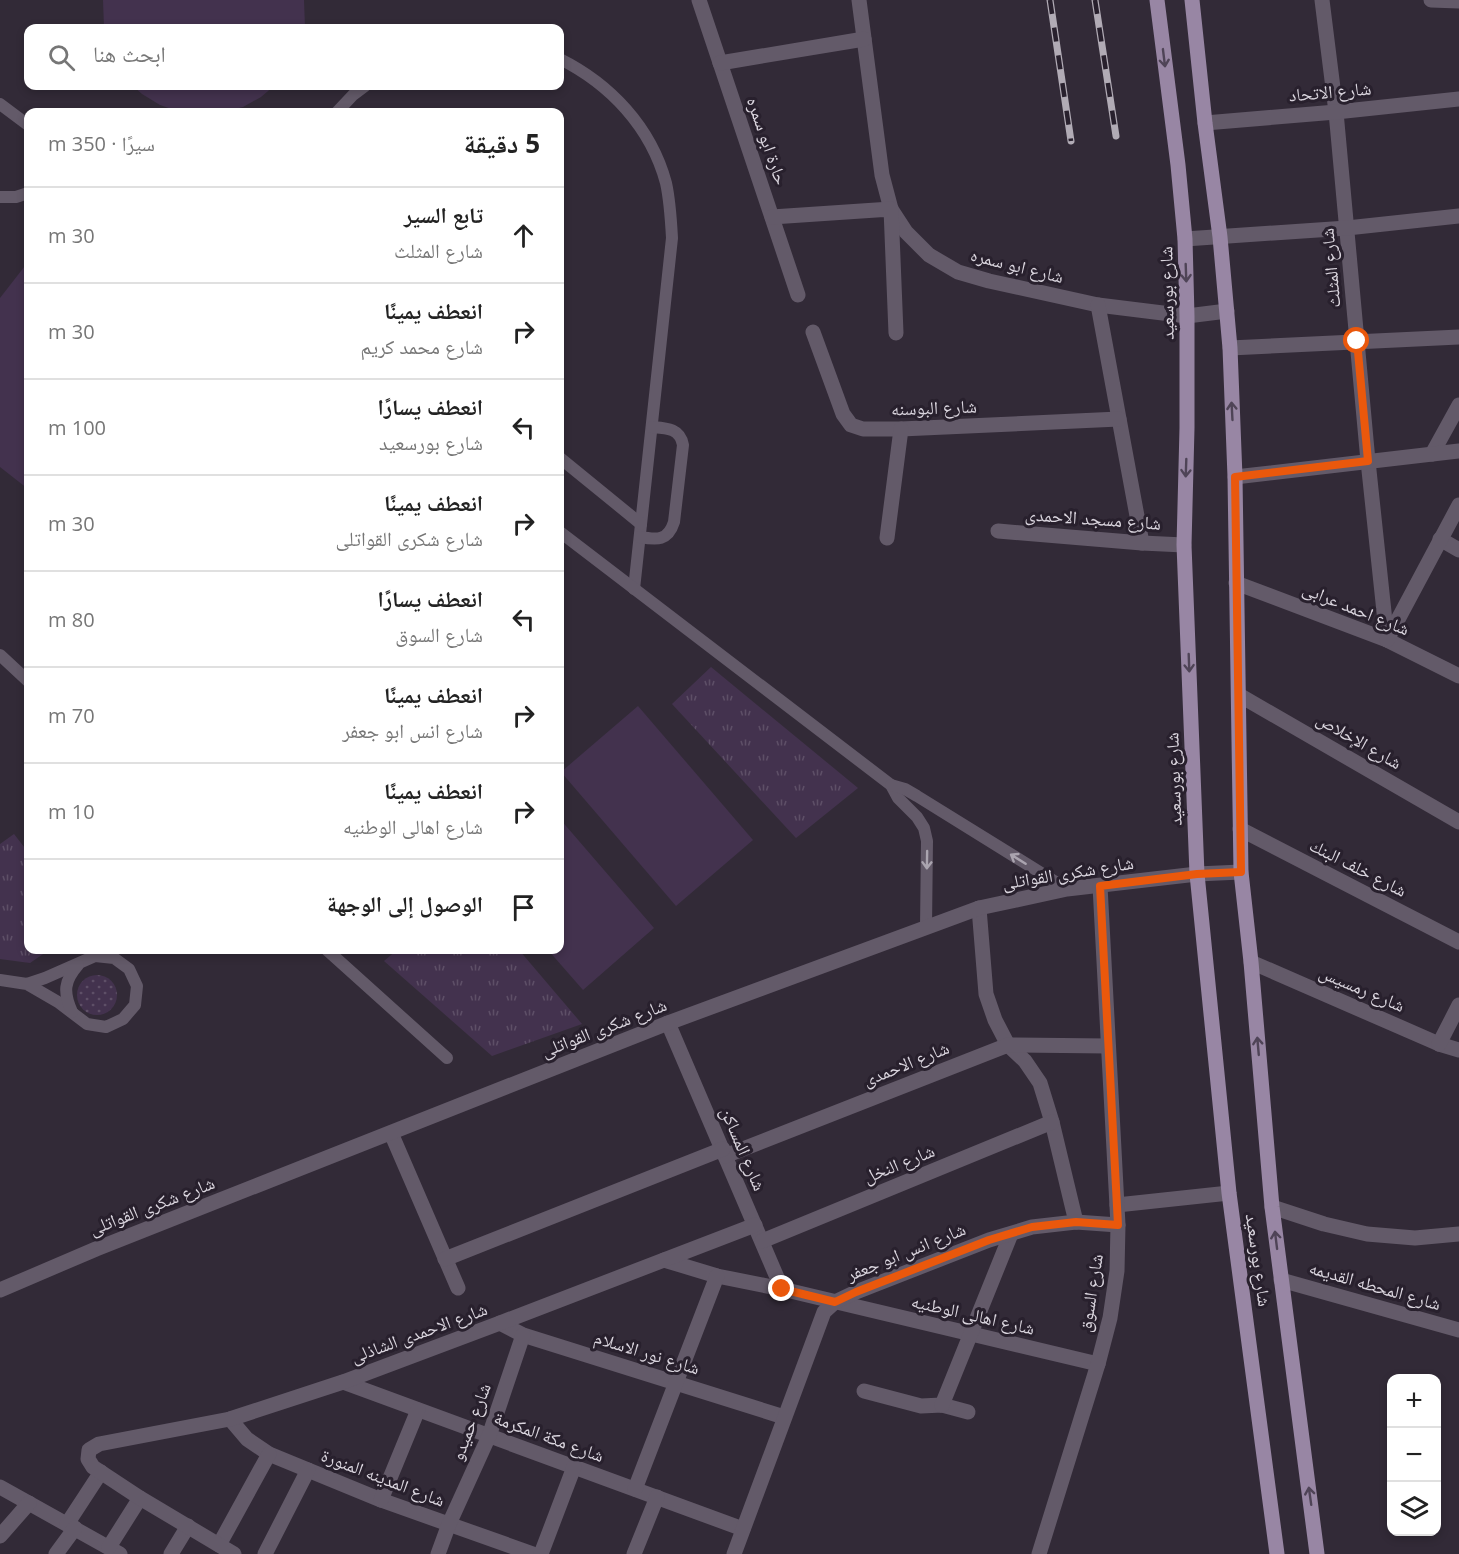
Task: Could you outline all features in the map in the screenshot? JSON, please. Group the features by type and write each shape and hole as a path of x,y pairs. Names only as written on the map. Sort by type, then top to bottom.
{"main road":[{"name":"شارع بورسعيد","path":"1157,0 1185,239 1187,428 1184,545 1197,874 1229,1193 1277,1554"},
{"name":"شارع بورسعيد","path":"1192,0 1220,237 1230,348 1235,477 1241,872 1272,1207 1317,1554"}],"street":[{"name":"حارة ابو سمره","path":"699,0 798,295"},
{"name":"شارع ابو سمره","path":"859,0 882,175 891,209 906,232 930,255 958,272 1098,305 1187,316 1227,311"},
{"name":"شارع المثلث","path":"1322,0 1336,112 1387,640"},
{"path":"1431,0 1459,1"},
{"path":"720,63 864,39"},
{"name":"شارع الاتحاد","path":"1205,123 1459,99"},
{"path":"772,217 891,209 896,333"},
{"path":"1185,239 1347,228 1459,216"},
{"path":"1098,305 1142,543"},
{"name":"شارع البوسنه","path":"813,332 843,414 851,425 863,429 1119,418"},
{"path":"1230,348 1459,337"},
{"path":"1432,454 1459,405"},
{"path":"887,538 901,429"},
{"path":"1235,477 1459,451"},
{"path":"1387,640 1459,505"},
{"name":"شارع مسجد الاحمدى","path":"998,531 1184,545"},
{"path":"1440,539 1459,550"},
{"name":"شارع احمد عرابى","path":"1236,583 1387,640 1459,676"},
{"name":"شارع الإخلاص","path":"1239,694 1459,822"},
{"name":"شارع خلف البنك","path":"1240,829 1459,942"},
{"name":"شارع شكرى القواتلى","path":"0,1290 96,1249 668,1023 980,908 1067,890 1197,874 1241,872"},
{"name":"شارع السوق","path":"1040,1554 1098,1364 1110,1318 1117,1271 1118,1225 1100,886"},
{"path":"980,908 986,994 995,1020 1008,1045 1025,1061 1040,1083 1052,1122 1076,1222"},
{"name":"شارع رمسيس","path":"1251,962 1439,1044 1459,1050"},
{"path":"1439,1044 1459,1005"},
{"name":"شارع المساكن","path":"668,1023 782,1289"},
{"name":"شارع الاحمدى","path":"445,1259 1008,1045 1108,1046"},
{"name":"شارع النخل","path":"762,1241 1052,1122"},
{"path":"392,1133 458,1288"},
{"path":"1117,1205 1229,1193"},
{"path":"1272,1207 1324,1224 1367,1234 1415,1238 1459,1234"},
{"name":"شارع انس ابو جعفر","path":"734,1554 824,1312 835,1302 989,1240 1032,1227 1076,1222 1118,1225"},
{"name":"شارع الاحمدى الشاذلى","path":"101,1472 93,1467 88,1459 89,1449 99,1444 230,1419 343,1382 755,1225"},
{"path":"942,1405 1011,1234"},
{"name":"شارع اهالى الوطنيه","path":"664,1260 717,1276 782,1289 1098,1364"},
{"path":"635,1489 717,1276"},
{"name":"شارع المحطه القديمه","path":"1281,1280 1459,1330"},
{"name":"شارع نور الاسلام","path":"500,1323 523,1335 784,1417"},
{"name":"شارع حميدو","path":"438,1554 449,1524 489,1436 523,1335"},
{"name":"شارع مكة المكرمة","path":"343,1382 743,1529"},
{"path":"864,1391 921,1406 942,1405 968,1412"},
{"path":"381,1500 418,1410"},
{"name":"شارع المدينه المنورة","path":"230,1419 247,1439 269,1454 381,1500 449,1524 494,1548 533,1554"},
{"path":"219,1545 269,1454"},
{"path":"541,1554 574,1467"},
{"path":"265,1554 308,1470"},
{"path":"56,1554 101,1472 234,1554"},
{"path":"0,1486 115,1551 140,1498"},
{"path":"634,1554 657,1497"},
{"path":"0,1536 29,1503"},
{"path":"171,1554 188,1526"}],"lane":[{"path":"564,61 600,84 627,109 643,132 656,157 666,183 670,211 672,238 634,589"},
{"path":"341,108 360,90"},
{"path":"0,104 24,122"},
{"path":"0,197 24,194"},
{"path":"640,537 660,539 667,535 675,522 682,438 673,429 652,427"},
{"path":"564,461 641,524"},
{"path":"564,535 891,786 924,828 927,841 926,927"},
{"path":"0,655 24,677"},
{"path":"891,786 905,789 917,796 1067,890"},
{"path":"331,954 447,1058"},
{"path":"0,980 27,984 58,1002 87,1024 106,1027 123,1019 135,1005 137,986 133,977 129,969 114,958 95,956 27,984"},
{"path":"72,1012 66,1000 66,987 70,974 78,964"}],"green space":[{"path":"103,0 304,0 305,24 104,24"},
{"path":"138,90 269,90 239,108 169,108"},
{"path":"24,267 24,486 0,467 0,298"},
{"path":"711,667 858,788 796,838 672,704"},
{"path":"638,706 753,840 676,906 564,775 564,769"},
{"path":"564,824 654,928 583,990 552,954 564,954"},
{"path":"14,834 24,847 24,954 43,954 30,963 0,959 0,844"},
{"path":"392,954 522,954 582,1024 492,1056 384,961"},
{"path":"97,975 111,981 117,995 111,1009 97,1015 83,1009 77,995 83,981"}],"railway":[{"path":"1050,0 1071,141"},
{"path":"1095,0 1116,136"}],"route":[{"path":"782,1289 835,1302 989,1240 1032,1227 1076,1222 1118,1225 1100,886 1197,874 1241,872 1235,477 1368,461 1357,341"}]}
